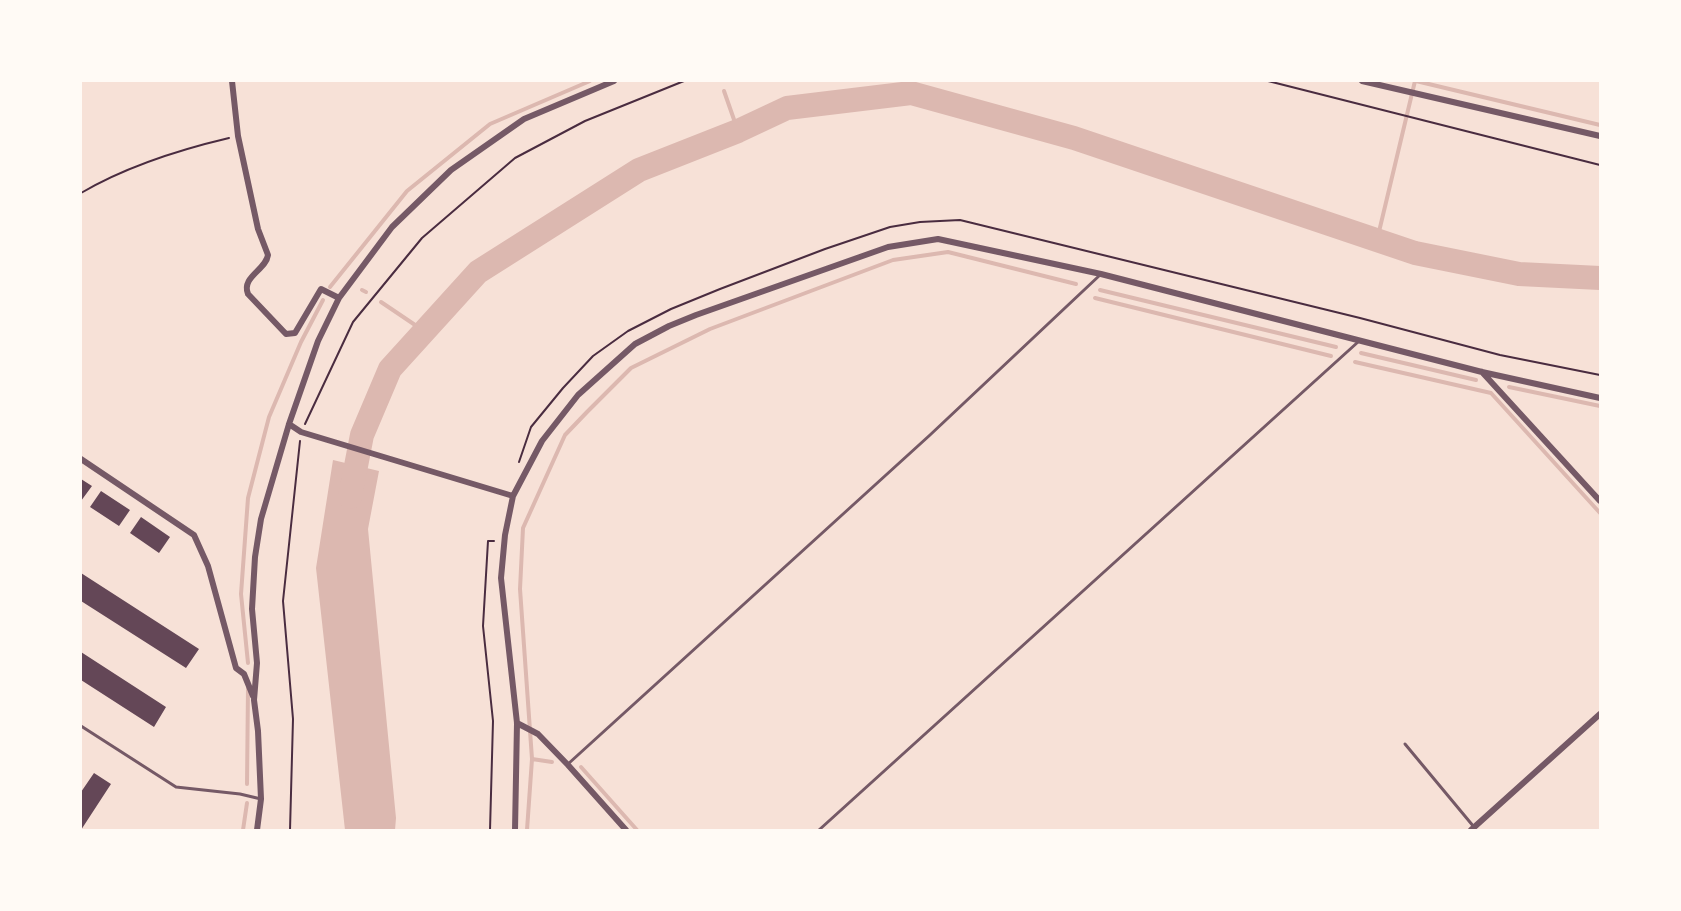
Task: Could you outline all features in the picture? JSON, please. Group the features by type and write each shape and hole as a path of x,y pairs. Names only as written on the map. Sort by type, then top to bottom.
{"street":[{"path":"232,81 238,136 258,230 268,255 264,265 247,282 248,294 286,334 295,333 321,289 339,298"},
{"path":"257,830 261,799 258,730 254,700 257,663 252,609 255,557 261,519 289,424 318,341 339,298 392,227 451,170 524,119 614,81"},
{"path":"1362,81 1600,136"},
{"path":"515,830 517,723 501,578 505,535 513,496 542,441 578,395 635,344 696,315 888,247 938,239 1101,274 1482,372 1600,398"},
{"path":"1482,372 1600,501"},
{"path":"289,424 301,432 513,496"},
{"path":"81,459 194,534 208,566 236,668 244,674 254,700"},
{"path":"1472,829 1600,714"},
{"path":"517,723 537,734 626,830"}],"lane":[{"path":"568,765 930,435 1101,274"},
{"path":"819,830 1359,340"},
{"path":"81,726 177,787 240,794 261,799"},
{"path":"1405,744 1472,829"}],"path":[{"path":"290,830 293,719 283,601 301,432 353,322 422,238 515,158 585,121 684,81"},
{"path":"1268,81 1600,165"},
{"path":"81,193 108,177 149,161 205,143 238,136"},
{"path":"517,466 531,427 563,388 593,356 628,331 671,309 814,253 890,227 920,222 960,220 1360,318 1500,355 1600,375"},
{"path":"489,830 493,721 483,626 488,541 499,541"}],"shaded area":[{"path":"333,460 379,471 368,529 396,818 395,830 345,830 316,568"}],"building":[{"path":"81,479 92,486 81,501"},
{"path":"101,491 130,510 119,526 90,507"},
{"path":"141,517 170,537 159,553 130,533"},
{"path":"81,573 199,649 186,668 81,601"},
{"path":"81,652 166,707 154,727 81,680"},
{"path":"94,773 111,784 81,830 81,792"}],"waterway":[{"path":"330,287 407,191 490,124 590,81"},
{"path":"1377,240 1415,81"},
{"path":"1416,81 1600,125"},
{"path":"724,91 738,131"},
{"path":"350,497 362,435 390,369 478,272 639,170 738,131 787,108 911,93 1074,138 1415,253 1519,274 1600,278"},
{"path":"527,830 532,759 520,589 523,528 565,435 631,368 710,329 893,260 948,252 1076,284"},
{"path":"362,290 366,292"},
{"path":"1100,290 1336,347"},
{"path":"1095,298 1331,356"},
{"path":"248,663 241,594 248,498 269,417 301,342 323,300"},
{"path":"381,302 424,331"},
{"path":"1361,353 1476,380"},
{"path":"1355,362 1491,393 1600,513"},
{"path":"1509,387 1600,406"},
{"path":"247,784 248,688"},
{"path":"532,759 552,762"},
{"path":"581,767 637,830"},
{"path":"243,830 247,803"}]}
